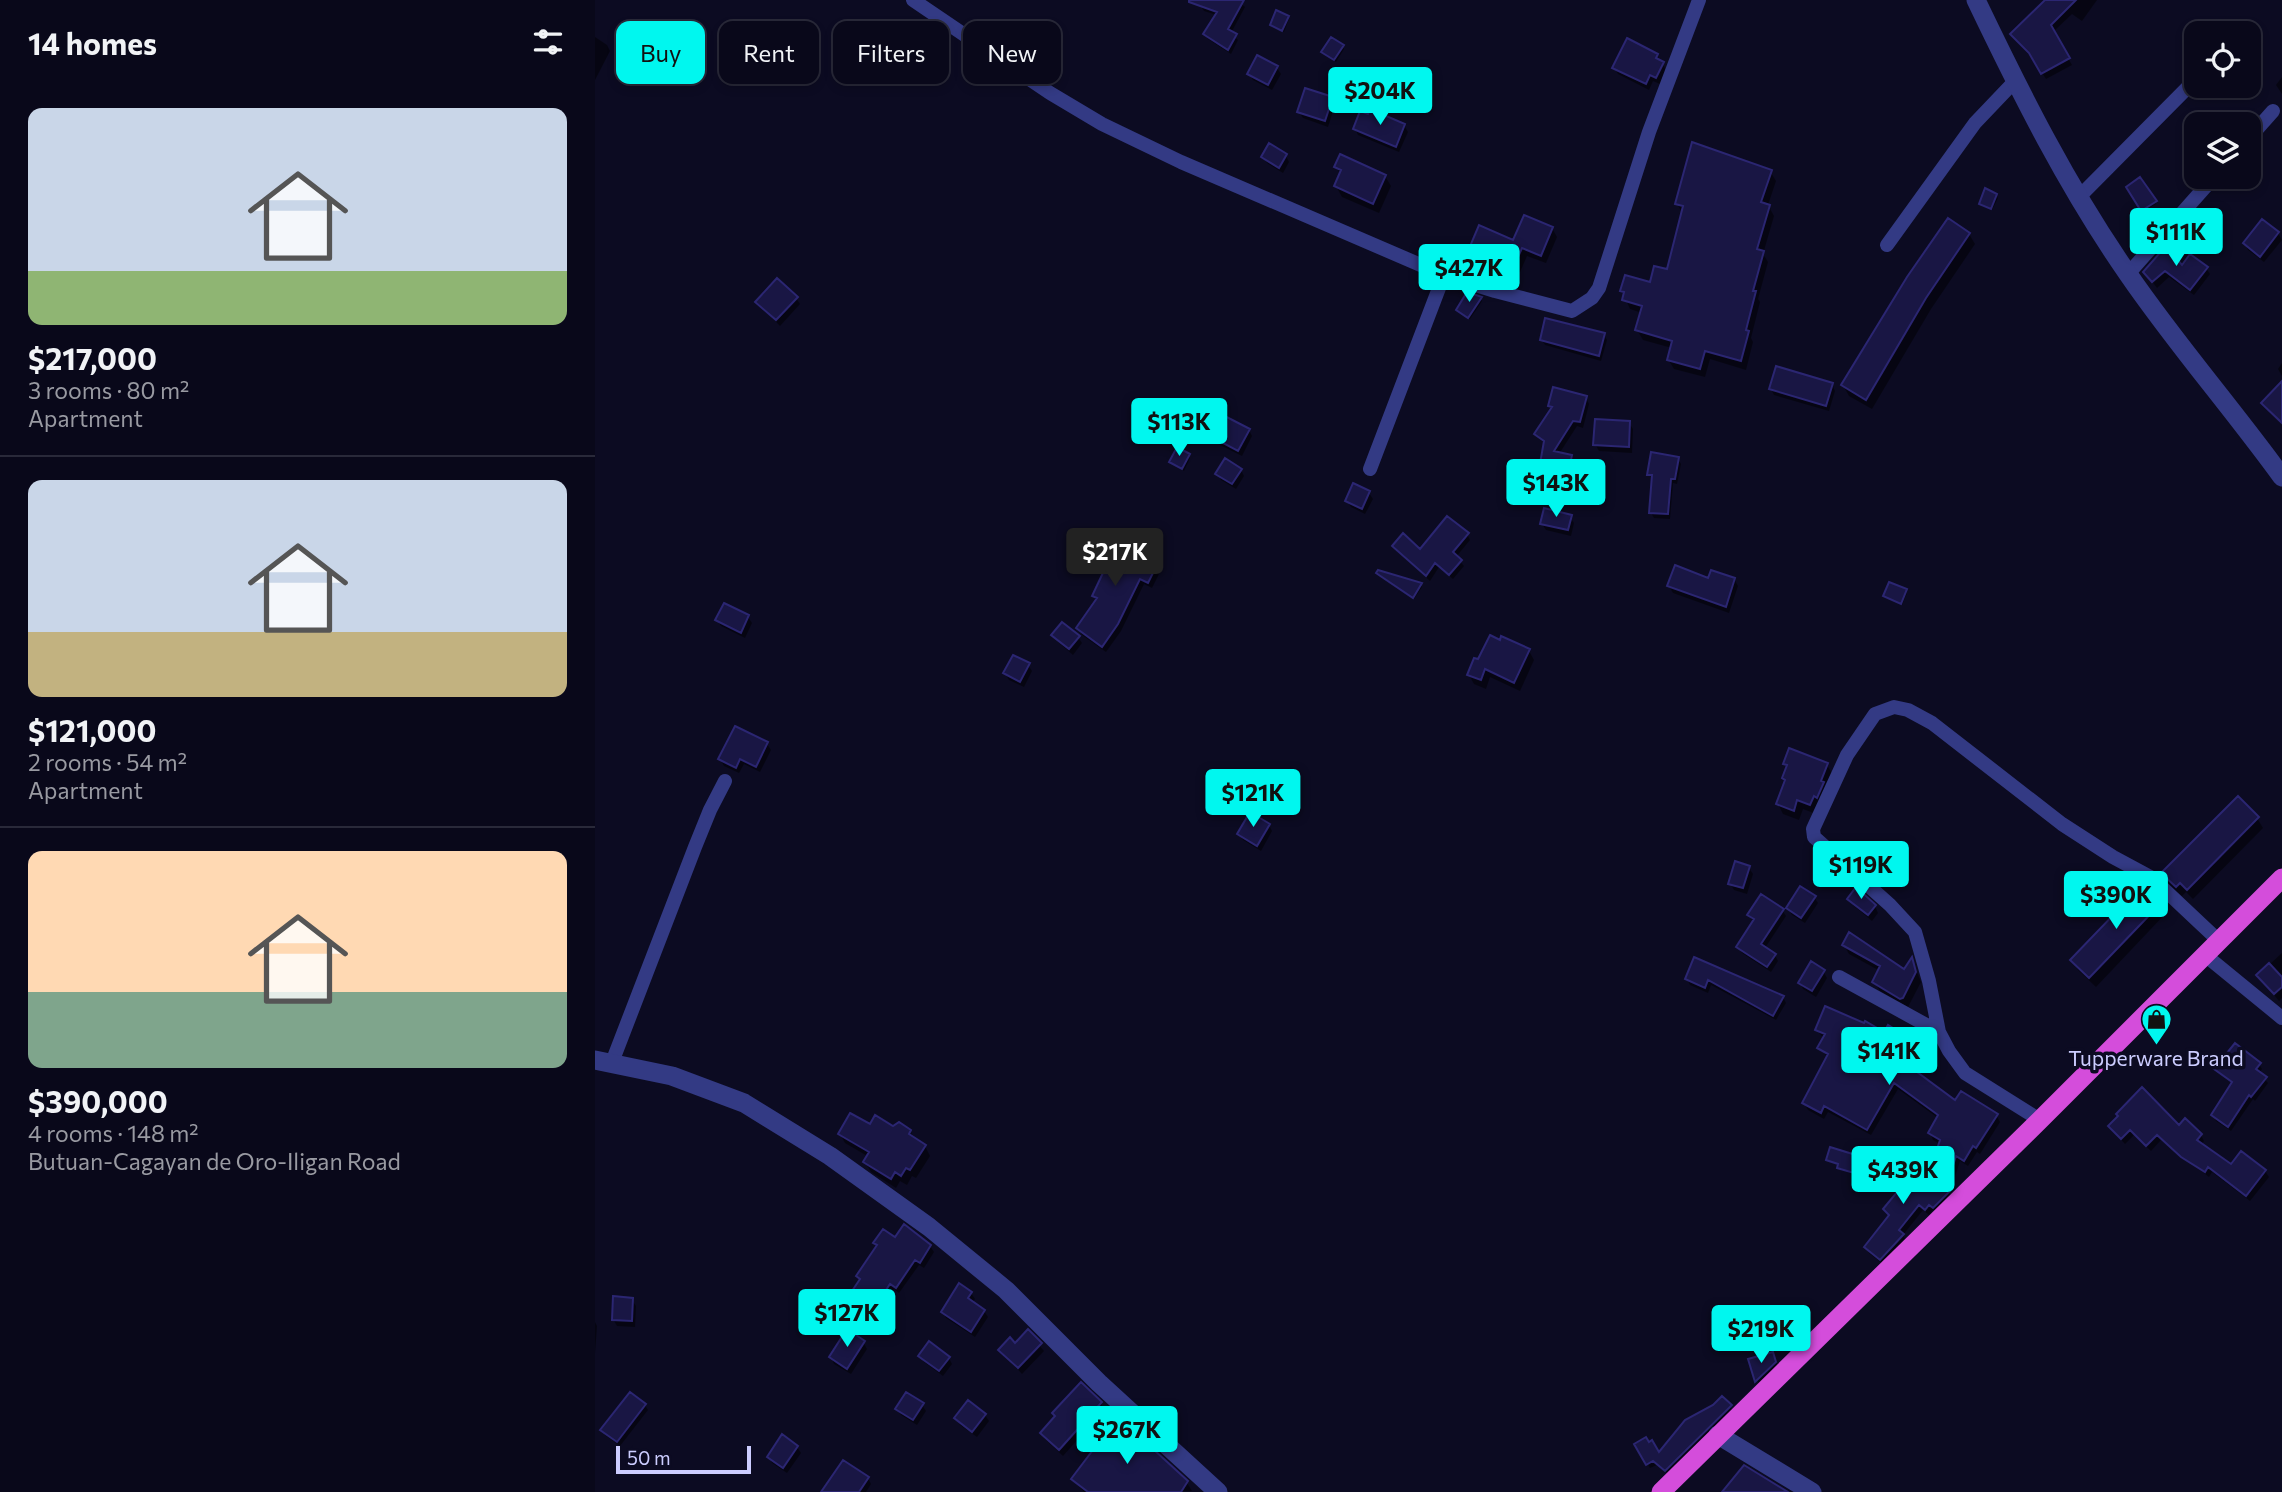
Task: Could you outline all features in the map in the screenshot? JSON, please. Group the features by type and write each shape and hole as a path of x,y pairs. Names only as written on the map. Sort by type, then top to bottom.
{"highway":[{"path":"1661,1492 2282,878"}],"street":[{"path":"913,0 1050,93 1102,124 1181,162 1444,275 1495,292 1572,310 1593,298 1599,288 1649,132 1699,0"},
{"path":"1976,0 2015,81 2078,197 2128,274 2197,369 2282,477"},
{"path":"1887,245 1975,122 2015,81"},
{"path":"2078,197 2184,91"},
{"path":"2261,124 2273,111"},
{"path":"2128,274 2203,189"},
{"path":"1370,469 1444,275"},
{"path":"2040,1120 1965,1073 1939,1032 1929,981 1915,932 1890,905 1814,837 1813,829 1847,755 1875,714 1894,707 1908,710 1932,723 2062,824 2152,878 2165,888 2212,948 2282,1018"},
{"path":"726,781 710,810 603,1063 672,1076 744,1103 830,1156 929,1227 1006,1290 1100,1383 1218,1492"},
{"path":"1839,977 1939,1032"},
{"path":"1718,1435 1812,1492"}],"building":[{"path":"1189,0 1244,0 1228,29 1237,34 1228,50 1203,34 1217,12"},
{"path":"2045,0 2076,0 2051,25 2070,58 2041,74 2029,53 2010,34"},
{"path":"1276,10 1289,16 1282,31 1270,25"},
{"path":"1331,37 1344,45 1334,60 1321,52"},
{"path":"1627,38 1658,54 1656,58 1664,62 1656,78 1650,75 1646,84 1612,68"},
{"path":"1257,55 1278,66 1268,85 1247,74"},
{"path":"1305,88 1333,97 1325,121 1297,112"},
{"path":"1370,109 1405,124 1396,147 1353,129 1360,111 1368,114"},
{"path":"1692,142 1772,170 1761,202 1770,205 1757,249 1764,251 1753,291 1756,291 1741,361 1705,351 1700,369 1667,360 1672,341 1635,330 1642,306 1622,300 1624,292 1620,291 1625,275 1650,282 1654,266 1667,269 1683,206 1675,204"},
{"path":"1269,143 1287,154 1279,168 1261,157"},
{"path":"1340,154 1386,175 1373,204 1334,186 1341,170 1334,167"},
{"path":"2140,177 2157,201 2141,211 2126,187"},
{"path":"1985,188 1997,194 1991,209 1979,204"},
{"path":"1524,215 1553,227 1541,256 1522,248 1515,264 1510,262 1501,282 1460,270 1479,225 1513,240"},
{"path":"1948,218 1970,233 1926,298 1866,400 1841,385 1907,277"},
{"path":"2262,219 2279,232 2260,257 2243,243"},
{"path":"2166,246 2182,265 2190,254 2208,267 2190,290 2165,271 2152,282 2143,272"},
{"path":"777,278 798,297 776,320 755,302"},
{"path":"1467,292 1482,297 1468,318 1456,310"},
{"path":"1545,318 1605,333 1599,356 1540,340"},
{"path":"1776,366 1833,383 1826,406 1769,389"},
{"path":"2282,381 2282,423 2261,403"},
{"path":"1553,387 1587,396 1580,422 1573,421 1554,451 1572,455 1567,479 1540,473 1538,475 1544,441 1534,434 1552,407 1548,406"},
{"path":"1211,409 1250,429 1238,451 1206,434 1209,427 1203,424"},
{"path":"1595,419 1630,421 1629,447 1593,445"},
{"path":"1177,447 1190,454 1182,469 1169,462"},
{"path":"1651,452 1679,457 1675,479 1671,479 1668,514 1649,513 1652,475 1647,475"},
{"path":"1225,458 1242,469 1232,484 1215,474"},
{"path":"1353,483 1370,491 1362,509 1345,501"},
{"path":"1544,508 1572,515 1568,530 1540,524"},
{"path":"1447,516 1469,533 1453,552 1462,560 1449,575 1435,563 1426,576 1392,546 1403,533 1420,549"},
{"path":"1106,532 1158,563 1148,583 1140,579 1118,624 1102,647 1076,628 1097,598 1092,596 1110,558 1096,549"},
{"path":"1675,565 1708,578 1711,570 1735,578 1726,607 1667,586"},
{"path":"1378,570 1422,583 1413,598 1376,573"},
{"path":"1889,582 1907,589 1901,604 1883,596"},
{"path":"724,603 749,615 741,633 715,620"},
{"path":"1062,622 1080,636 1069,649 1051,635"},
{"path":"1490,635 1500,640 1501,636 1530,649 1514,683 1485,669 1481,680 1467,675 1474,658 1478,659"},
{"path":"1013,655 1030,663 1020,682 1003,673"},
{"path":"735,726 768,742 756,767 740,759 736,768 718,759"},
{"path":"1789,748 1828,763 1817,798 1814,796 1810,805 1797,800 1794,811 1776,804 1785,780 1782,778 1787,765 1783,764"},
{"path":"2238,796 2259,817 2187,890 2180,883 2176,887 2161,873"},
{"path":"1250,812 1270,824 1257,846 1237,834"},
{"path":"1735,861 1750,866 1743,888 1728,884"},
{"path":"2143,884 2163,901 2089,978 2070,960"},
{"path":"1800,886 1816,896 1801,918 1786,908"},
{"path":"1856,887 1876,905 1868,915 1847,899"},
{"path":"1761,894 1784,909 1761,944 1776,954 1767,967 1736,947 1754,919 1747,915"},
{"path":"1849,932 1904,969 1912,957 1916,972 1903,998 1900,999 1872,982 1880,966 1842,945"},
{"path":"1694,957 1784,996 1773,1016 1708,980 1705,988 1685,979"},
{"path":"1811,961 1825,970 1812,991 1798,983"},
{"path":"2269,963 2282,977 2282,987 2274,994 2256,975"},
{"path":"1825,1006 1864,1023 1865,1021 1884,1032 1888,1025 1901,1033 1890,1052 1955,1100 1961,1091 1998,1114 1976,1148 1973,1146 1964,1161 1956,1156 1949,1178 1931,1167 1940,1140 1928,1133 1938,1115 1894,1083 1867,1130 1824,1106 1821,1113 1802,1103 1828,1054 1817,1048 1825,1034 1815,1030"},
{"path":"2235,1043 2261,1063 2256,1069 2267,1077 2251,1097 2249,1095 2228,1127 2211,1115 2232,1082 2214,1069"},
{"path":"2142,1087 2179,1125 2185,1118 2202,1134 2197,1140 2231,1164 2241,1151 2266,1170 2246,1196 2208,1167 2205,1172 2181,1157 2157,1135 2146,1146 2130,1130 2121,1139 2108,1126"},
{"path":"850,1113 870,1124 875,1115 893,1126 899,1122 911,1130 909,1134 926,1145 910,1170 906,1168 901,1176 895,1172 891,1179 863,1162 869,1152 838,1134"},
{"path":"1830,1147 1859,1156 1854,1173 1837,1168 1838,1164 1826,1160"},
{"path":"1884,1163 1894,1166 1916,1183 1923,1176 1947,1184 1946,1187 1950,1191 1933,1208 1929,1205 1925,1210 1919,1205 1899,1230 1904,1234 1880,1260 1864,1247 1889,1215 1883,1209 1898,1191 1876,1174"},
{"path":"904,1224 931,1245 920,1263 915,1260 896,1288 890,1284 860,1330 836,1315 860,1279 856,1276 877,1245 873,1243 883,1229 895,1237"},
{"path":"959,1283 972,1292 968,1298 985,1310 971,1332 941,1312"},
{"path":"613,1296 633,1298 632,1321 612,1320"},
{"path":"847,1329 865,1341 847,1369 829,1357"},
{"path":"1028,1329 1042,1343 1018,1368 998,1350 1010,1337 1015,1343"},
{"path":"929,1341 950,1357 939,1371 918,1356"},
{"path":"1773,1352 1776,1362 1755,1382 1748,1359"},
{"path":"1081,1382 1102,1402 1059,1450 1040,1433 1055,1416 1052,1413"},
{"path":"630,1392 646,1404 617,1442 600,1430"},
{"path":"906,1392 924,1403 913,1420 895,1409"},
{"path":"1722,1396 1732,1405 1665,1471 1653,1461 1646,1465 1634,1444 1646,1437 1649,1442 1652,1440 1659,1452 1685,1420 1713,1405"},
{"path":"968,1400 986,1414 972,1432 954,1418"},
{"path":"1118,1417 1188,1481 1181,1492 1088,1492 1071,1479"},
{"path":"782,1434 798,1446 783,1468 767,1457"},
{"path":"843,1460 869,1477 859,1492 821,1492"},
{"path":"1744,1465 1788,1492 1722,1492"}],"place":[{"name":"Tupperware Brand","path":"2156,1046"}]}
